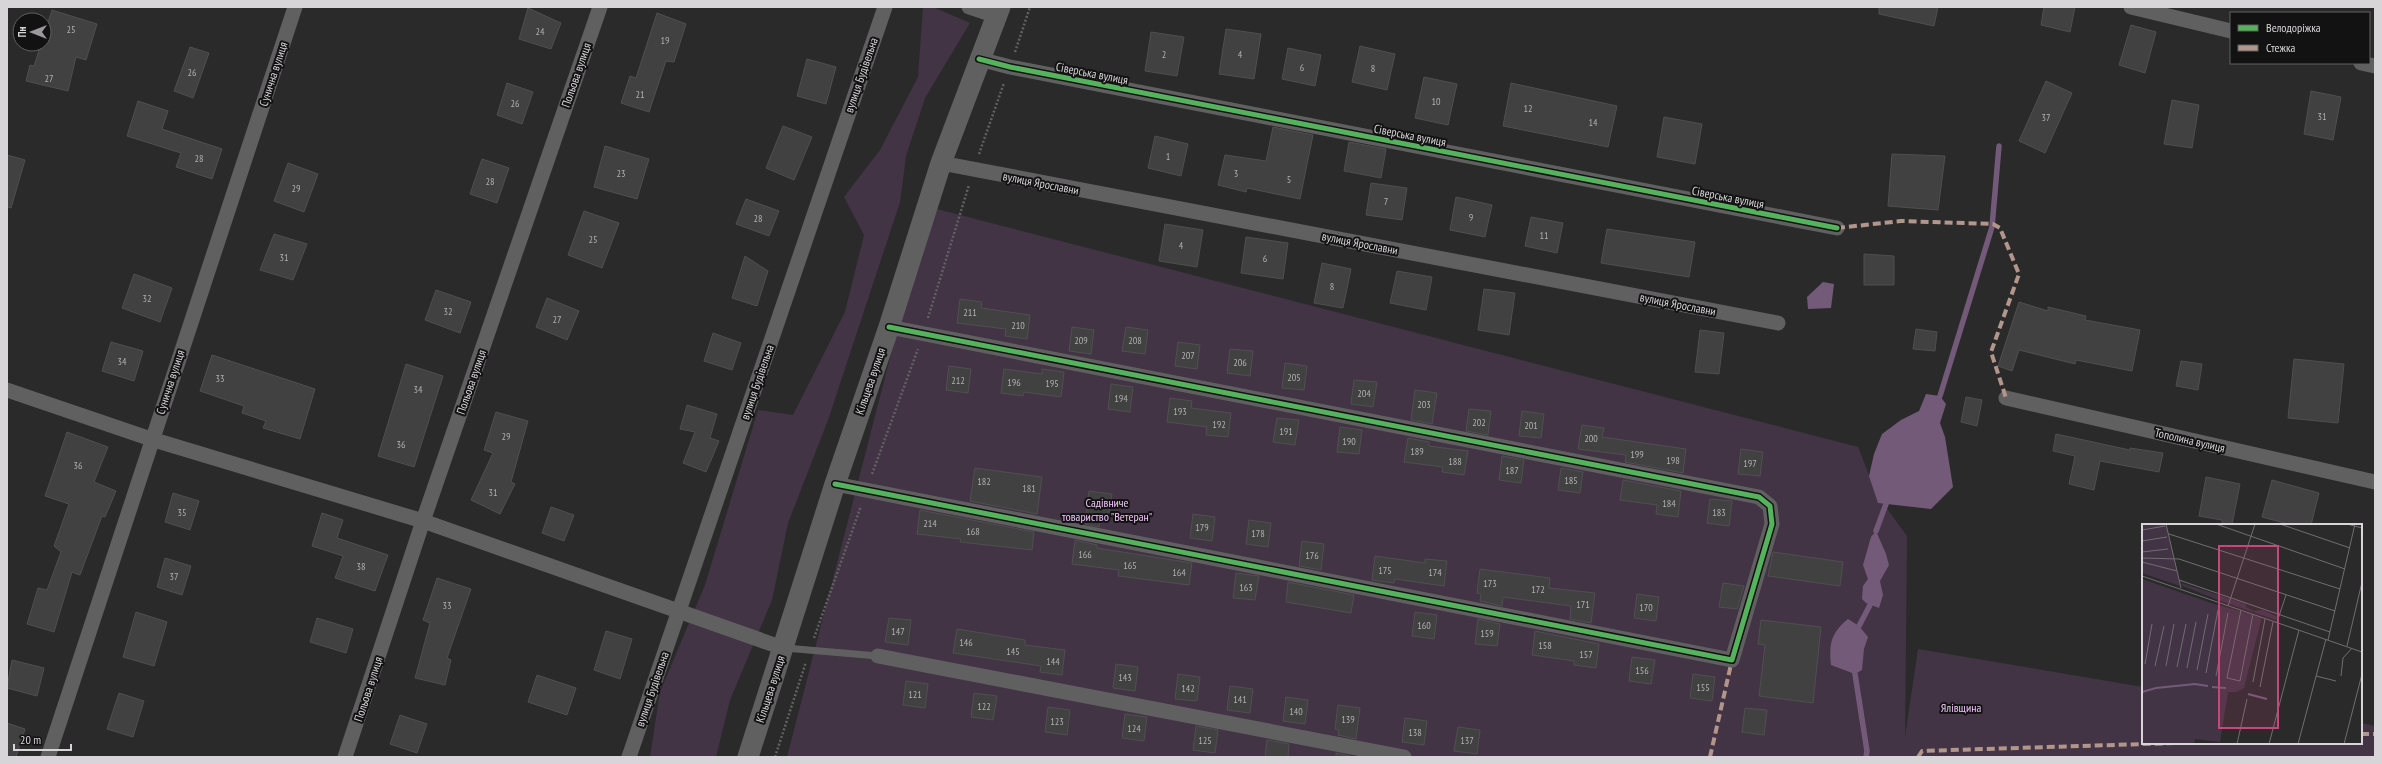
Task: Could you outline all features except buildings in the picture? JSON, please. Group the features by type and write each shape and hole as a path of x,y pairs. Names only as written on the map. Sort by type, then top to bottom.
{"main road":[{"name":"Кільцева вулиця","path":"748,757 835,484 889,327 941,163 998,12"}],"street":[{"name":"Сунична вулиця","path":"48,757 151,439 296,7"},
{"name":"Польова вулиця","path":"345,757 423,521 600,7"},
{"name":"вулиця Будівельна","path":"629,757 885,7"},
{"path":"969,7 998,12"},
{"path":"2132,7 2230,31"},
{"name":"Сіверська вулиця","path":"979,59 1018,68 1837,228"},
{"name":"вулиця Ярославни","path":"941,163 1778,323"},
{"path":"835,484 1732,660 1772,524 1770,506 1759,497 923,335 889,327"},
{"path":"7,390 151,439 423,521 782,648"},
{"name":"Тополина вулиця","path":"2006,398 2375,482"},
{"path":"878,656 1404,757"}],"lane":[{"path":"782,648 878,656"}],"path":[{"path":"775,757 866,490 923,335"}],"green space":[{"path":"923,7 933,7 970,23 925,98 906,156 900,202 828,420 788,523 772,600 730,700 716,757 650,757 660,692 705,585 758,410 793,415 845,312 864,235 844,197 880,150 918,77"},
{"name":"Садівниче товариство \"Ветеран\"","path":"929,207 1858,447 1877,495 1907,536 1905,737 1918,649 2142,687 2142,744 2362,744 2362,723 2375,726 2375,757 787,757"}],"shaded area":[{"path":"1823,282 1834,284 1831,308 1808,309 1807,297"},
{"path":"1926,394 1940,396 1946,404 1940,423 1945,437 1953,487 1931,509 1878,503 1869,476 1874,454 1882,434 1901,420 1919,411"},
{"path":"1876,531 1889,565 1880,581 1883,595 1879,608 1866,603 1862,599 1863,586 1868,579 1863,565 1871,537"},
{"path":"1848,619 1859,626 1868,637 1864,649 1862,670 1855,674 1831,665 1830,650 1832,639 1842,624"}],"waterway":[{"path":"1940,396 1992,227 1999,146"},
{"path":"1876,531 1886,504"},
{"path":"1859,626 1870,605"},
{"path":"1855,674 1867,751 1866,757"}],"marked path":[{"path":"1837,228 1901,221 1993,224 2000,228 2019,274 1991,352 2006,398"},
{"path":"1710,757 1732,660"},
{"path":"2362,734 2375,734"},
{"path":"1918,757 1922,751 2143,744"}],"cycle path":[{"path":"979,59 1010,67 1837,228"},
{"path":"835,484 1732,660 1772,524 1770,506 1759,497 889,327"}],"park label":[{"name":"Ялівщина","path":"1961,707"}]}
